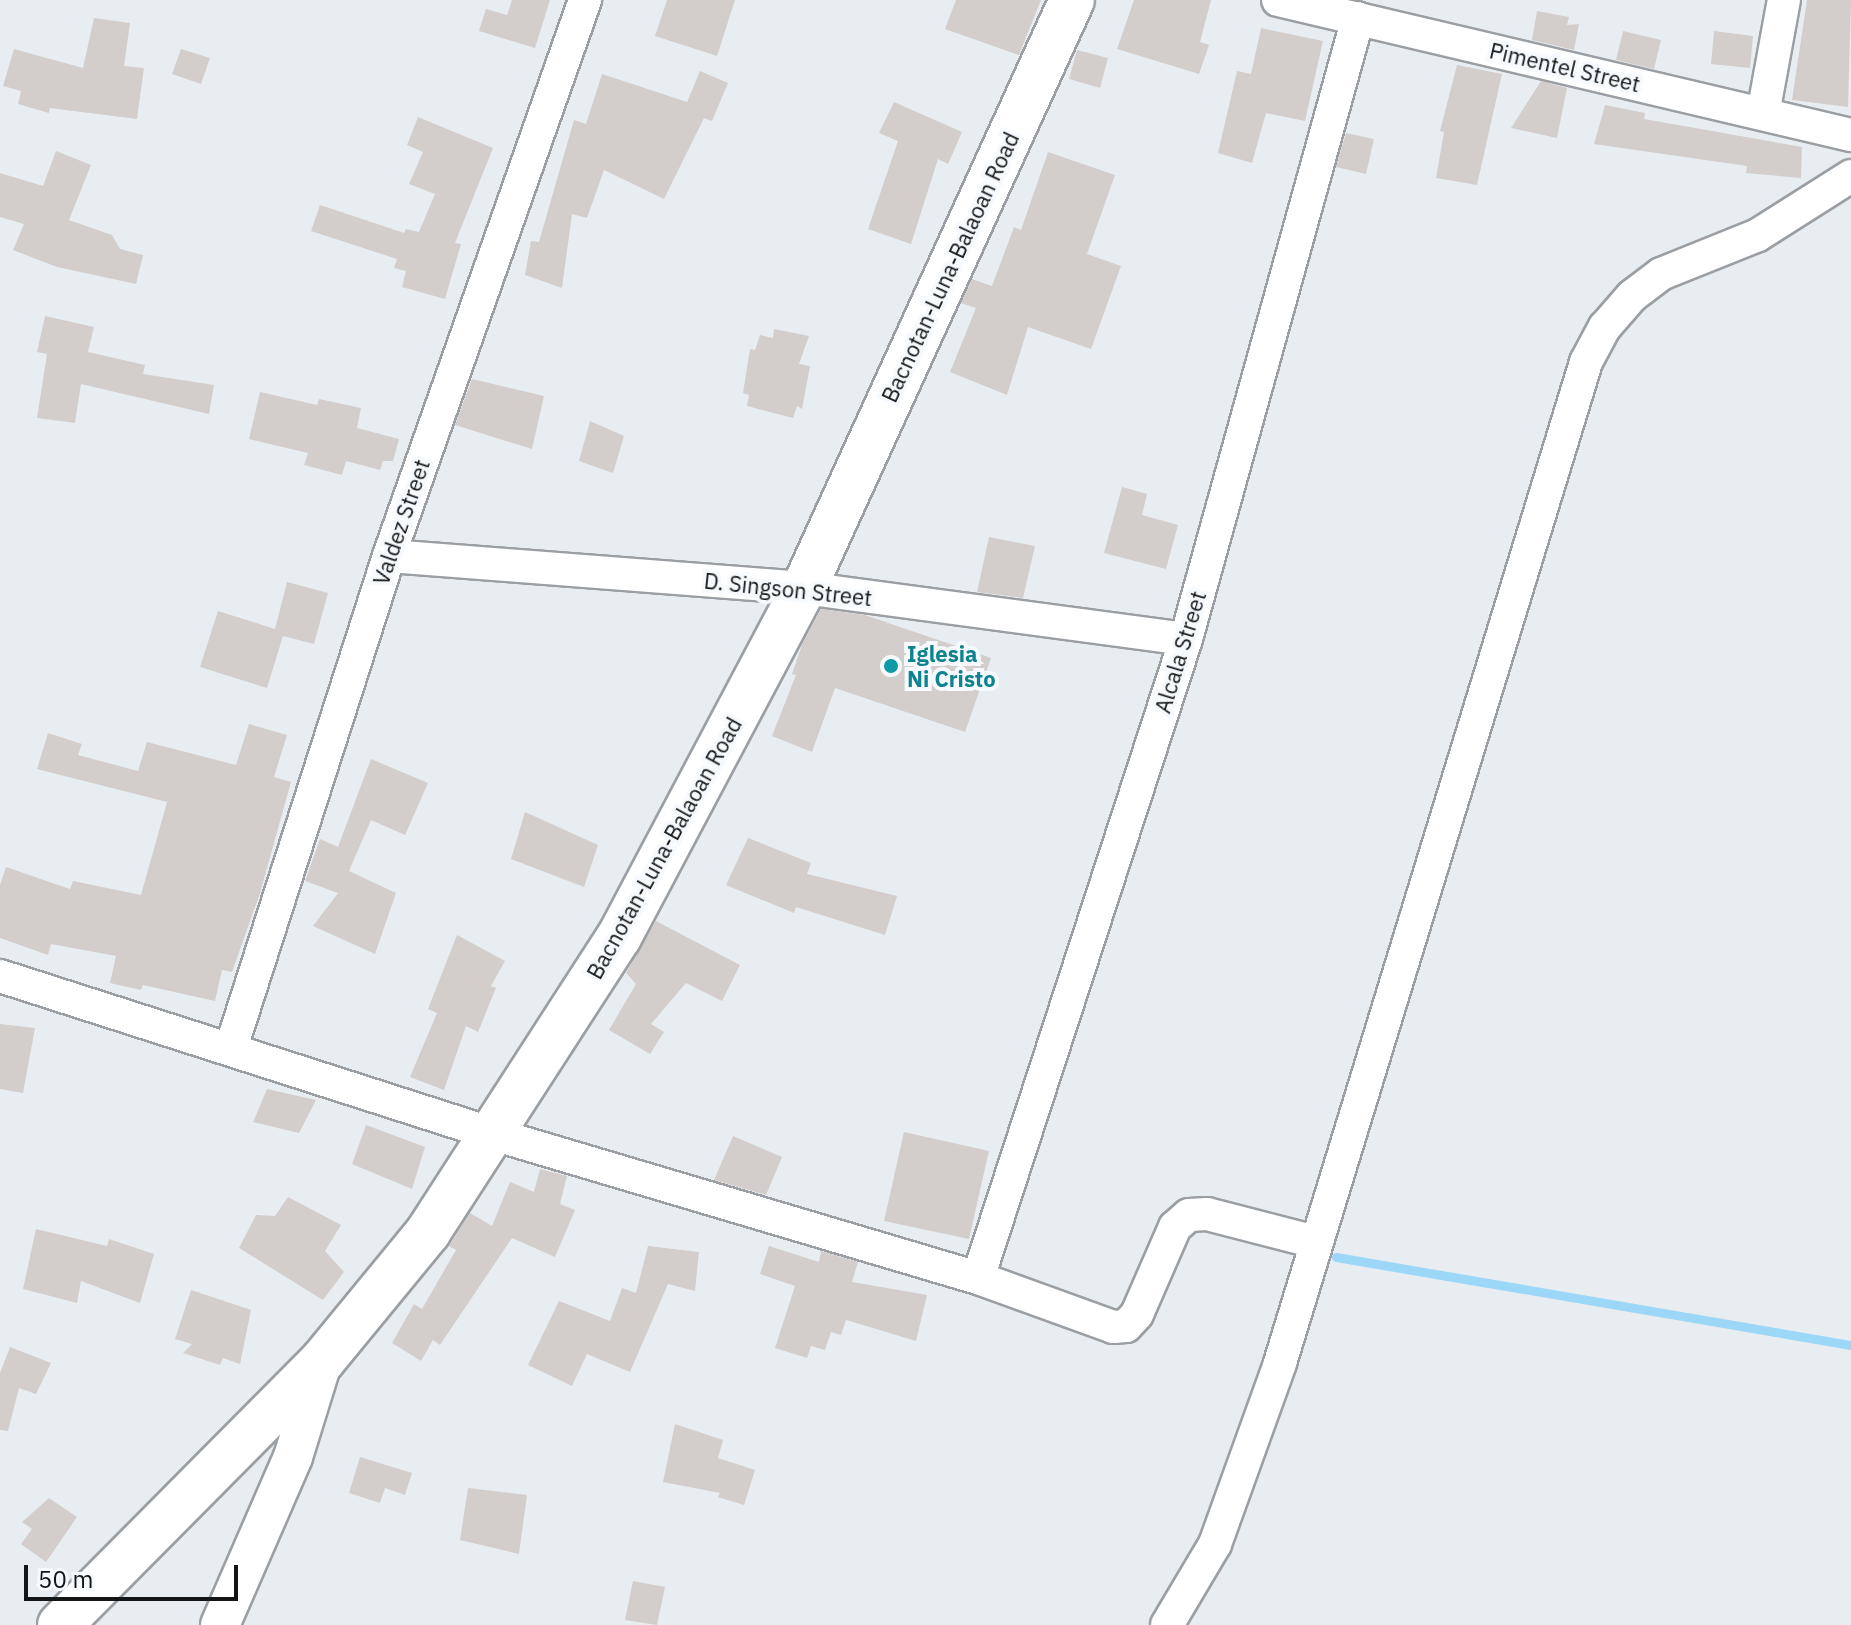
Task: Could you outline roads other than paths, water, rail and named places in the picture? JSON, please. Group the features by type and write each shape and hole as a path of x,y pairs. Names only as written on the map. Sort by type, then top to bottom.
{"main road":[{"name":"Bacnotan-Luna-Balaoan Road","path":"60,1625 323,1360 428,1232 619,937 804,588 1072,0"}],"street":[{"name":"Valdez Street","path":"231,1048 389,556 585,0"},
{"name":"Pimentel Street","path":"1278,0 1851,135"},
{"path":"1763,114 1784,0"},
{"name":"Alcala Street","path":"978,1278 1186,639 1358,18"},
{"path":"1167,1625 1215,1544 1280,1363 1586,362 1605,327 1632,296 1661,274 1758,235 1851,176"},
{"name":"D. Singson Street","path":"389,556 804,588 1186,639"},
{"path":"0,976 493,1134 978,1278 1119,1328 1137,1314 1175,1227 1189,1215 1207,1214 1315,1242"},
{"path":"220,1625 293,1457 323,1360"}],"waterway":[{"path":"1336,1257 1851,1345"}],"place":[{"name":"Iglesia Ni Cristo","path":"891,666"}]}
